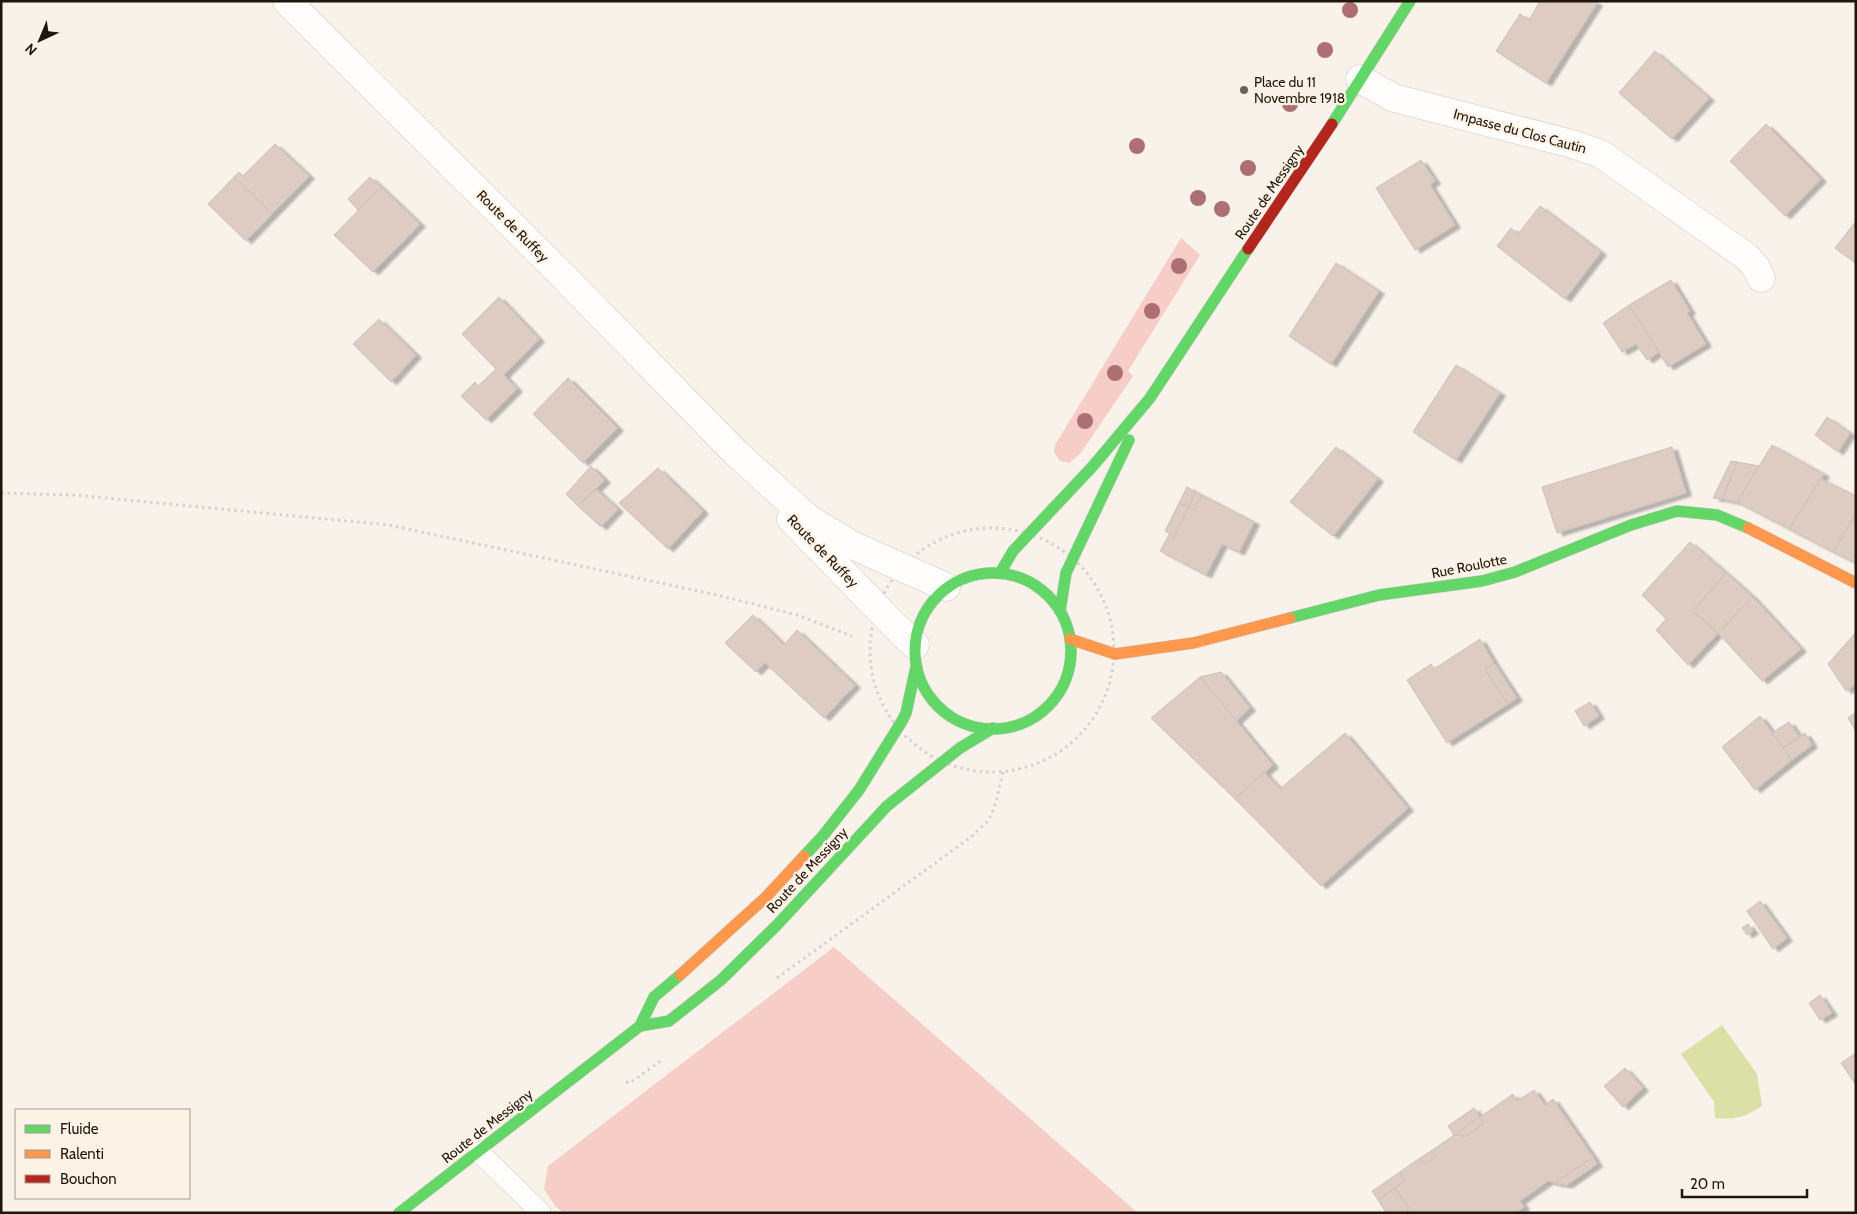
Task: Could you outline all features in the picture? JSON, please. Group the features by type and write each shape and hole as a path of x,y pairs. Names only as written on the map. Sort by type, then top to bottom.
{"main road":[{"name":"Route de Messigny","path":"1000,573 1013,551 1093,466 1150,398 1306,165 1410,1"},
{"name":"Route de Messigny","path":"1060,611 1066,573 1150,398"},
{"name":"Rue Roulotte","path":"1070,638 1115,654 1193,643 1379,595 1482,581 1507,575 1631,525 1677,511 1717,515 1725,518 1757,532 1856,583"},
{"path":"981,573 1000,573 1018,577 1034,585 1048,596 1060,611 1070,638 1070,658 1066,678 1057,695 1038,714 1013,726 993,728 972,726 952,718 936,705 924,687 915,656 918,625 928,606 946,587 963,578 981,573"},
{"name":"Route de Messigny","path":"399,1213 640,1026 654,997 710,950 766,897 822,838 860,790 906,714 915,656"},
{"name":"Route de Messigny","path":"640,1026 669,1021 720,980 777,925 887,806 960,748 993,728"}],"street":[{"name":"Route de Ruffey","path":"287,1 561,274 736,453 808,519 852,545 946,587"},
{"name":"Impasse du Clos Cautin","path":"1360,79 1394,98 1572,144 1602,154 1747,257 1756,267 1761,278"},
{"name":"Route de Ruffey","path":"736,453 801,530 915,656"}],"lane":[{"path":"479,1152 542,1213"}],"path":[{"path":"1,493 74,495 389,525 717,595 797,615 870,642 915,656"},
{"path":"913,556 922,549 941,541 998,527 1019,529"},
{"path":"1083,568 1093,575 1114,638"},
{"path":"872,616 870,642 873,652 878,702 888,716"},
{"path":"953,768 971,774 1003,772 1050,759 1095,716 1110,691 1114,666"},
{"path":"774,980 971,837 989,820 996,802 1003,772"},
{"path":"586,1068 630,1084 670,1055"}],"shaded area":[{"path":"1181,238 1200,255 1128,371 1133,376 1080,454 1069,463 1060,461 1054,452 1055,445"},
{"path":"834,947 1138,1213 564,1213 555,1206 544,1189 548,1166"},
{"path":"1722,1025 1757,1074 1762,1106 1745,1115 1729,1119 1715,1118 1714,1102 1681,1054"}],"building":[{"path":"1540,1 1594,1 1597,3 1546,83 1496,51 1520,14 1529,20"},
{"path":"1655,51 1709,98 1672,139 1619,93"},
{"path":"1766,124 1821,179 1785,216 1730,161"},
{"path":"275,144 309,176 272,214 234,177 239,172 243,176"},
{"path":"1421,160 1435,181 1430,185 1455,225 1415,250 1376,188"},
{"path":"234,177 272,214 246,241 208,204"},
{"path":"370,177 381,187 358,210 348,199"},
{"path":"381,187 420,224 373,272 334,235"},
{"path":"1540,206 1601,252 1565,299 1497,246 1511,228 1518,234"},
{"path":"1856,221 1856,263 1835,248"},
{"path":"1336,263 1379,291 1331,364 1289,336"},
{"path":"1671,280 1690,311 1687,313 1706,344 1668,367 1629,305"},
{"path":"499,297 539,339 504,375 517,389 486,420 461,396 475,382 478,386 496,369 462,334"},
{"path":"1629,305 1659,352 1647,360 1636,344 1622,352 1603,323"},
{"path":"379,319 416,355 391,382 353,344"},
{"path":"1456,365 1500,393 1456,460 1413,432"},
{"path":"568,378 618,428 583,463 533,414"},
{"path":"1827,417 1850,433 1838,452 1815,435"},
{"path":"1772,445 1824,474 1789,529 1737,502"},
{"path":"1336,447 1378,479 1333,536 1290,502"},
{"path":"1672,447 1686,493 1557,533 1542,487"},
{"path":"1731,461 1737,462 1723,499 1713,498"},
{"path":"1737,462 1759,466 1737,502 1723,499"},
{"path":"591,466 605,480 578,506 566,494"},
{"path":"658,468 703,511 668,549 619,503"},
{"path":"1821,479 1856,496 1856,514 1833,552 1789,529"},
{"path":"1187,487 1196,492 1189,507 1179,503"},
{"path":"596,489 618,509 601,527 578,506"},
{"path":"1196,492 1202,495 1194,510 1189,507"},
{"path":"1202,495 1254,522 1239,552 1222,544 1206,575 1160,551 1170,533 1174,537 1189,507 1194,510"},
{"path":"1179,503 1189,507 1174,537 1165,531"},
{"path":"1856,514 1856,563 1833,552"},
{"path":"1690,542 1726,573 1693,611 1718,633 1688,665 1656,630 1666,619 1642,595"},
{"path":"1726,573 1753,597 1718,633 1693,611"},
{"path":"1753,597 1801,649 1762,681 1718,633"},
{"path":"753,615 784,645 797,630 855,685 824,718 765,663 756,672 725,643"},
{"path":"1856,632 1856,684 1846,691 1828,664"},
{"path":"1480,639 1494,663 1485,669 1508,704 1447,743 1407,680 1431,664 1434,669"},
{"path":"1494,663 1517,698 1508,704 1485,669"},
{"path":"1221,672 1250,708 1236,721 1200,677"},
{"path":"1200,677 1273,765 1235,799 1151,718"},
{"path":"1590,702 1599,716 1584,726 1575,711"},
{"path":"1856,712 1856,731 1848,718"},
{"path":"1760,716 1792,760 1755,790 1722,747"},
{"path":"1789,722 1799,736 1783,748 1772,733"},
{"path":"1345,733 1408,808 1321,886 1235,799 1264,772 1280,789"},
{"path":"1805,733 1812,745 1792,760 1783,748"},
{"path":"1760,901 1787,938 1773,949 1747,911"},
{"path":"1748,924 1753,931 1747,935 1742,928"},
{"path":"1820,995 1832,1013 1820,1020 1809,1003"},
{"path":"1856,1053 1856,1085 1841,1063"},
{"path":"1625,1068 1643,1088 1623,1107 1604,1086"},
{"path":"1534,1090 1545,1105 1553,1099 1593,1157 1555,1183 1548,1181 1520,1201 1524,1207 1515,1213 1407,1213 1408,1207 1395,1188 1405,1180 1400,1172 1420,1158 1425,1164 1435,1157 1431,1151 1454,1135 1466,1136 1484,1123 1480,1117 1513,1094 1517,1101"},
{"path":"1474,1108 1480,1117 1454,1135 1448,1126"},
{"path":"1480,1117 1484,1123 1466,1136 1454,1135"},
{"path":"1431,1151 1435,1157 1425,1164 1420,1158"},
{"path":"1593,1157 1597,1164 1567,1185 1555,1183"},
{"path":"1400,1172 1405,1180 1378,1200 1372,1191"},
{"path":"1395,1188 1408,1207 1407,1213 1386,1213 1378,1200"}],"traffic: fast":[{"path":"1332,124 1410,1"},
{"path":"1000,573 1013,551 1093,466 1150,398 1248,249"},
{"path":"1060,611 1066,573 1129,440"},
{"path":"1290,618 1379,595 1482,581 1515,572 1631,525 1677,511 1717,515 1748,528"},
{"path":"993,573 1023,579 1036,586 1048,596 1058,608 1065,621 1071,651 1065,681 1058,694 1048,706 1036,716 1023,723 993,729 963,723 950,716 938,706 928,694 921,681 915,651 921,621 928,608 938,596 950,586 963,579 993,573"},
{"path":"804,856 822,837 859,790 902,721 906,713 916,667"},
{"path":"640,1026 669,1021 721,980 777,925 887,806 960,748 993,728"},
{"path":"399,1213 640,1026 654,997 680,975"}],"traffic: slow":[{"path":"1748,528 1856,583"},
{"path":"1070,639 1115,654 1193,643 1290,618"},
{"path":"680,975 766,897 804,856"}],"traffic: jam":[{"path":"1248,249 1332,124"}],"place":[{"name":"Place du 11 Novembre 1918","path":"1244,90"}]}
